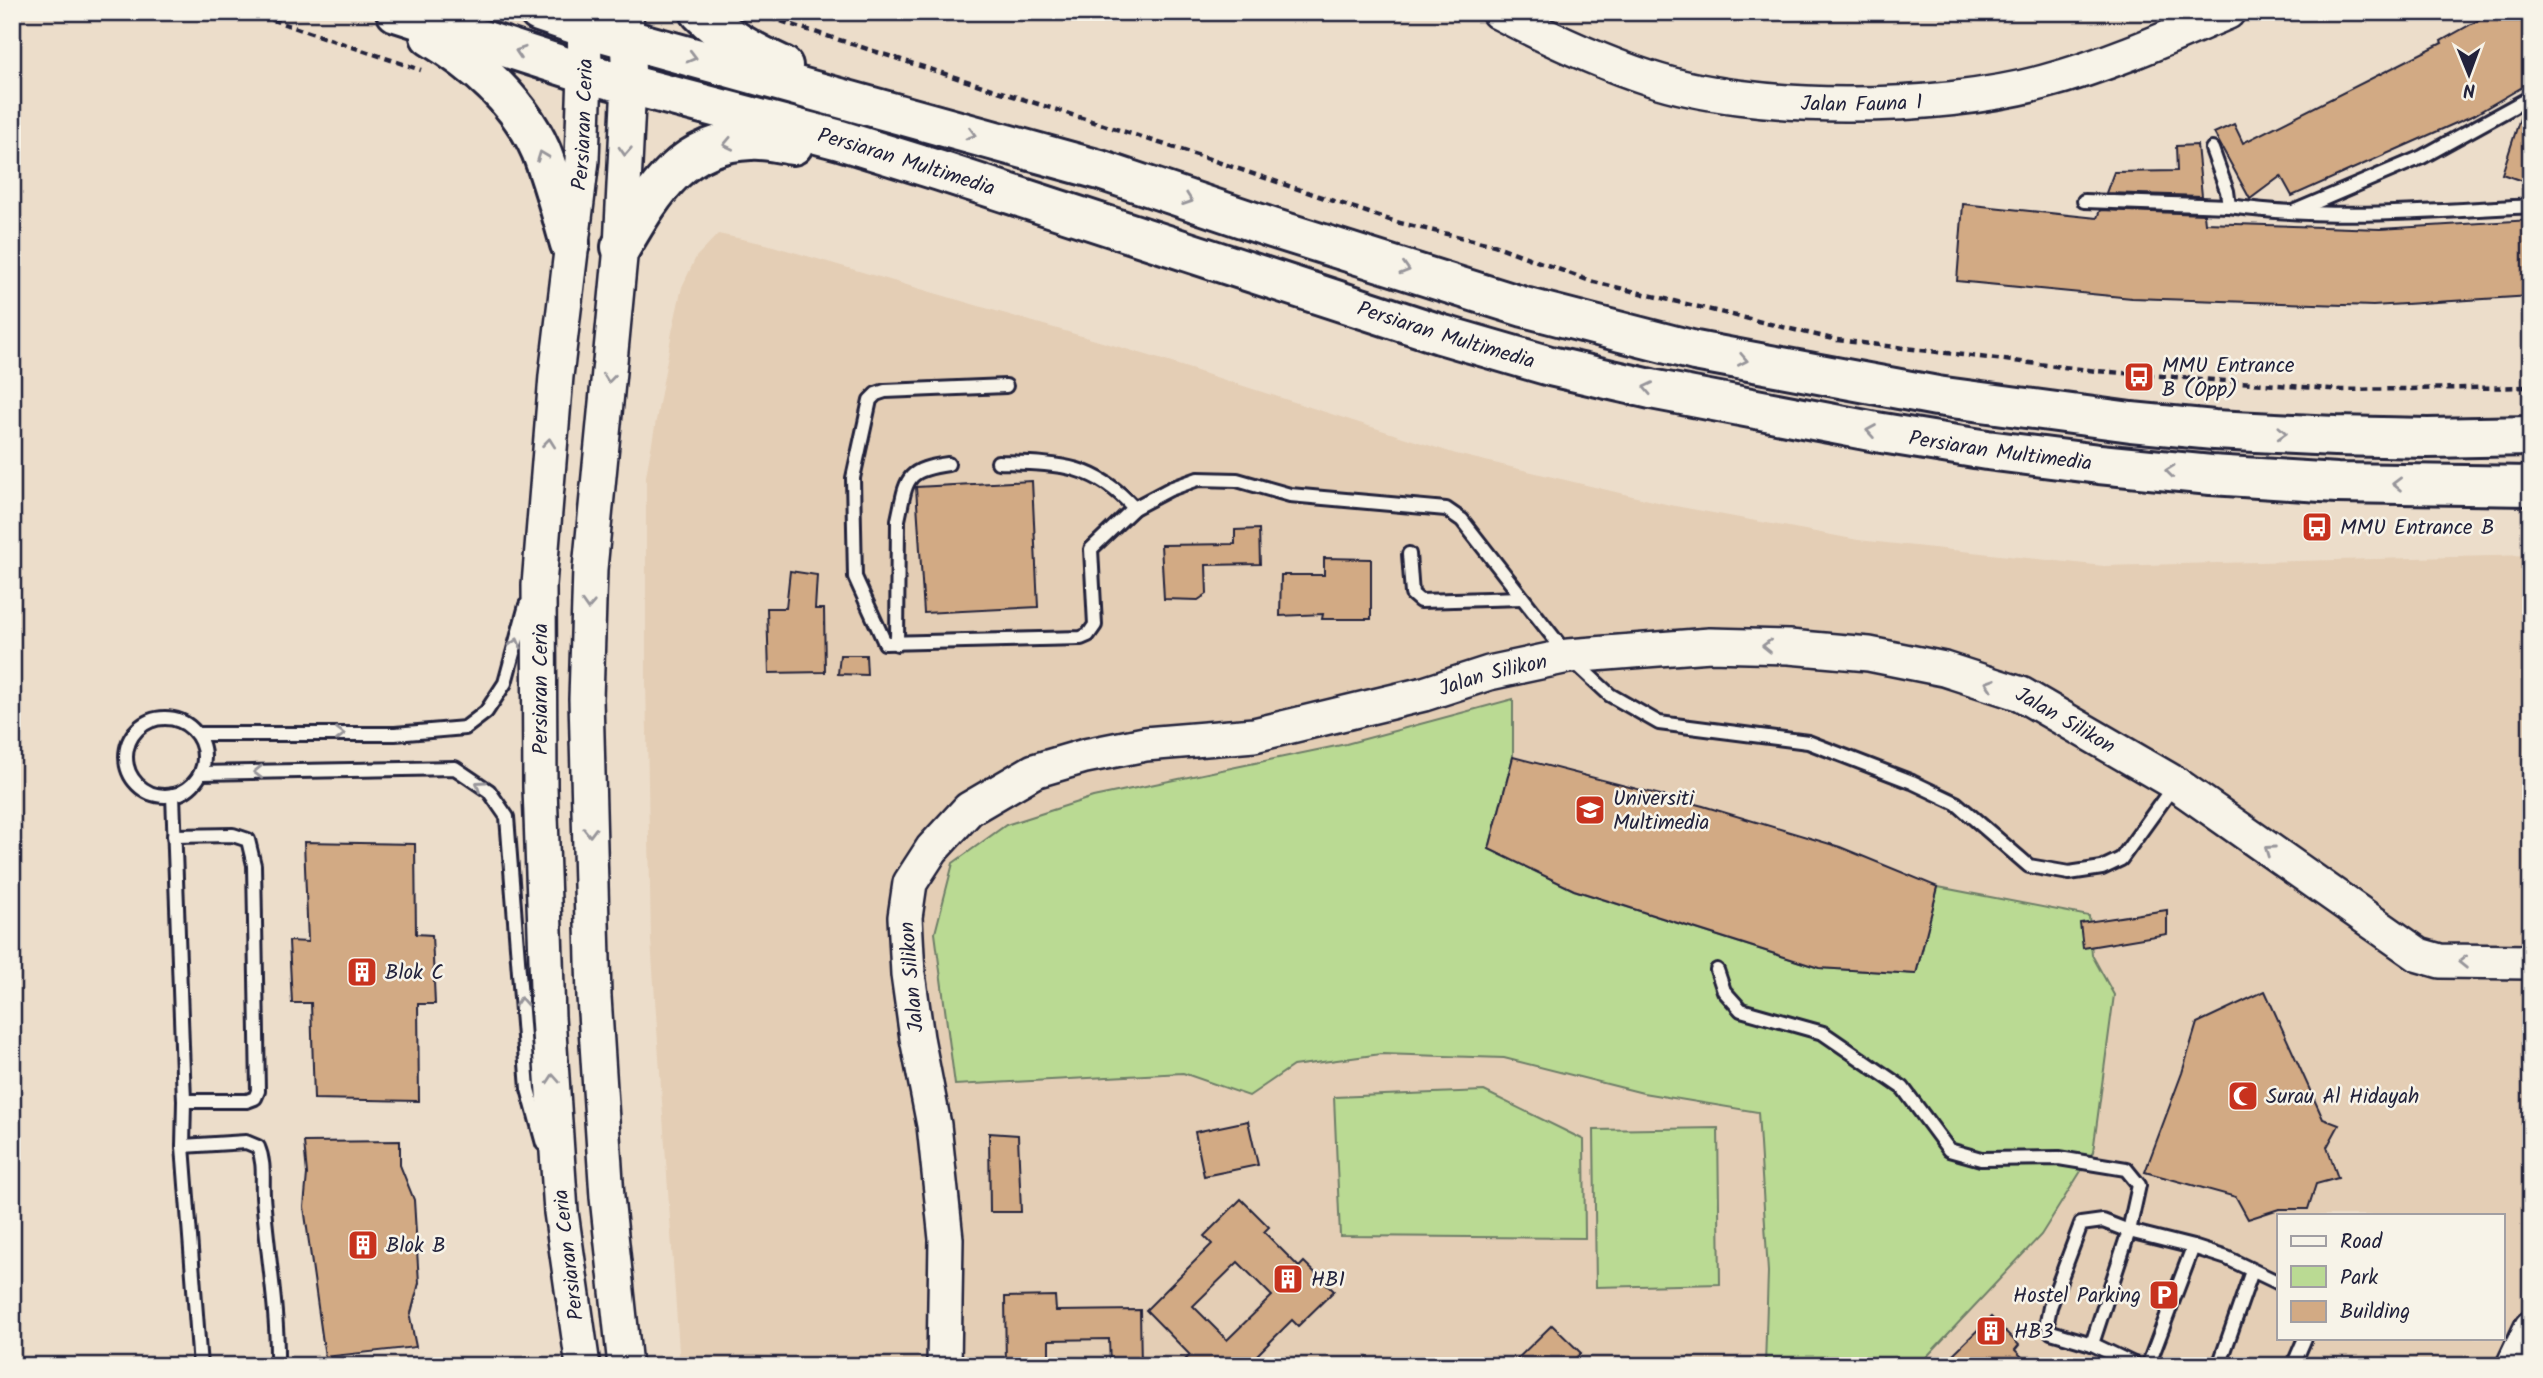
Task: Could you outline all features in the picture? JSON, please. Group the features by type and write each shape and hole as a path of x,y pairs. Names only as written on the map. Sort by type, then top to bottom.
{"main road":[{"path":"388,12 415,26 474,65 499,88 523,118 540,150 570,244"},
{"name":"Persiaran Multimedia","path":"396,12 586,73 840,140 1440,334 1550,366 1651,389 1888,434 2086,462 2281,480 2531,486"},
{"name":"Persiaran Multimedia","path":"539,12 626,25 905,116 1100,170 1285,232 1524,307 1695,351 1937,396 2131,422 2214,430 2335,436 2531,436"},
{"path":"700,12 715,27 748,50 823,84 905,116"},
{"path":"621,247 642,211 683,162 696,153 724,144 751,139 824,149 940,171"},
{"path":"2465,485 2531,509"}],"street":[{"name":"Jalan Fauna 1","path":"1498,12 1587,55 1650,79 1720,95 1802,103 1958,97 2043,82 2133,53 2228,12"},
{"name":"Persiaran Ceria","path":"583,1366 561,1212 548,1017 540,787 539,586 570,244 582,160 586,73 584,20"},
{"name":"Persiaran Ceria","path":"625,1366 607,1197 594,997 586,699 590,569 621,247 629,83 626,25"},
{"name":"Jalan Silikon","path":"944,1366 946,1239 934,1125 908,974 905,917 910,883 932,849 969,808 1034,771 1085,756 1145,744 1254,735 1424,694 1489,673 1568,656 1710,645 1789,646 1870,654 1944,669 2021,694 2176,784 2419,955 2440,961 2531,962"},
{"path":"2513,1366 2531,1328"}],"lane":[{"path":"2292,212 2422,157 2531,97"},
{"path":"2213,149 2227,191 2229,206"},
{"path":"2084,201 2229,206 2292,212 2413,213 2531,206"},
{"path":"1006,386 885,391 870,400 853,478 855,577 885,643 1080,638 1088,635 1095,625 1091,549 1133,508 1170,489 1198,479 1237,480 1290,495 1447,509 1462,520 1568,656 1610,695 1659,723 1808,741 1912,782 1956,803 2029,866 2069,873 2102,868 2121,859 2176,784"},
{"path":"999,462 1073,467 1108,483 1133,508"},
{"path":"897,644 898,520 902,503 909,479 918,469 948,464"},
{"path":"198,734 395,734 465,728 486,712 505,683 525,608 544,511"},
{"path":"1409,554 1412,594 1420,601 1522,598"},
{"path":"166,717 184,722 198,734 205,754 201,774 190,788 173,795 155,794 138,785 128,769 126,751 133,734 148,722 166,717"},
{"path":"201,774 455,768 489,791 506,817 528,1089 561,1212"},
{"path":"173,795 184,1101 183,1146 200,1366"},
{"path":"174,836 233,835 248,840 254,865 258,1091 255,1098 247,1101 184,1101"},
{"path":"1717,970 1724,991 1741,1010 1823,1033 1903,1088 1949,1150 1981,1159 2059,1158 2126,1169 2138,1185 2129,1231 2092,1344"},
{"path":"183,1146 246,1142 258,1147 262,1158 263,1196 273,1283 277,1366"},
{"path":"2137,1366 2092,1344 2051,1332 2047,1322 2081,1224 2103,1221 2129,1231 2193,1247 2227,1258 2277,1282"},
{"path":"2148,1366 2193,1247"},
{"path":"2219,1366 2252,1271"},
{"path":"2293,1366 2304,1340"}],"path":[{"path":"249,12 424,71"},
{"path":"759,12 1396,222 1494,245 1590,281 1837,340 2097,371 2342,390 2531,387"}],"shaded area":[{"name":"Universiti Multimedia","path":"718,234 766,244 1150,356 1456,454 1670,505 1858,540 2104,566 2531,555 2531,1366 680,1366 651,940 646,681 646,476 682,287 696,257"}],"green space":[{"path":"1513,699 1513,757 1489,849 1574,890 1819,968 1916,974 1938,887 2089,916 2092,955 2114,995 2093,1152 2041,1235 1918,1366 1765,1366 1768,1272 1758,1112 1643,1093 1504,1058 1381,1054 1293,1066 1249,1096 1183,1073 955,1085 935,933 953,863 1006,825 1093,797 1346,744"},
{"path":"1484,1091 1584,1140 1585,1238 1340,1236 1334,1097"},
{"path":"1718,1128 1720,1284 1596,1287 1594,1130"}],"building":[{"path":"2493,12 2531,12 2531,82 2474,115 2292,196 2281,176 2250,199 2214,133 2234,124 2243,143 2442,43 2441,41"},
{"path":"2531,107 2531,184 2502,174 2522,112"},
{"path":"2197,145 2202,196 2106,193 2114,172 2177,171 2176,146"},
{"path":"1963,204 2097,218 2100,210 2204,214 2205,223 2380,229 2531,220 2531,296 2373,306 2132,298 1957,281"},
{"path":"1032,481 1038,607 924,613 916,487"},
{"path":"1259,529 1260,564 1206,565 1207,594 1198,600 1164,599 1161,545 1235,544 1235,530"},
{"path":"1324,558 1371,559 1371,619 1322,619 1323,614 1280,616 1281,575 1324,575"},
{"path":"790,571 817,575 815,609 824,609 825,672 769,673 767,608 786,608"},
{"path":"840,655 866,655 867,675 838,674"},
{"path":"1513,757 1703,806 1840,847 1938,887 1916,974 1819,968 1574,890 1489,849"},
{"name":"Blok C","path":"304,842 415,844 416,934 432,935 435,1004 418,1004 419,1101 314,1099 311,1003 292,1003 289,941 308,942"},
{"path":"2167,910 2167,934 2083,948 2080,923"},
{"name":"Surau Al Hidayah","path":"2265,991 2323,1119 2339,1125 2327,1147 2338,1178 2316,1184 2308,1209 2279,1209 2248,1219 2236,1197 2145,1172 2182,1073 2197,1023"},
{"path":"1248,1121 1258,1165 1204,1176 1195,1132"},
{"path":"989,1133 1018,1135 1021,1212 990,1212"},
{"name":"Blok B","path":"400,1141 400,1165 414,1200 419,1283 410,1317 416,1347 325,1357 304,1207 307,1174 304,1142"},
{"name":"HB1","path":"1241,1199 1269,1227 1264,1232 1299,1267 1304,1262 1334,1291 1298,1326 1292,1320 1246,1366 1179,1366 1190,1355 1146,1310 1212,1244 1204,1236","holes":["1238,1262 1272,1296 1227,1340 1193,1306"]},
{"path":"1055,1296 1056,1311 1140,1310 1141,1366 1110,1366 1109,1339 1049,1340 1049,1366 1006,1366 1005,1297"},
{"name":"HB3","path":"1991,1317 2019,1345 2015,1350 2031,1366 1966,1366 1954,1353"},
{"path":"1552,1325 1581,1353 1567,1366 1510,1366"}],"place":[{"name":"MMU Entrance B (Opp)","path":"2139,377"},
{"name":"MMU Entrance B","path":"2317,527"},
{"name":"Universiti Multimedia","path":"1590,810"},
{"name":"Blok C","path":"362,972"},
{"name":"Surau Al Hidayah","path":"2243,1096"},
{"name":"Blok B","path":"363,1245"},
{"name":"HB1","path":"1288,1279"},
{"name":"Hostel Parking","path":"2164,1295"},
{"name":"HB3","path":"1991,1331"}]}
